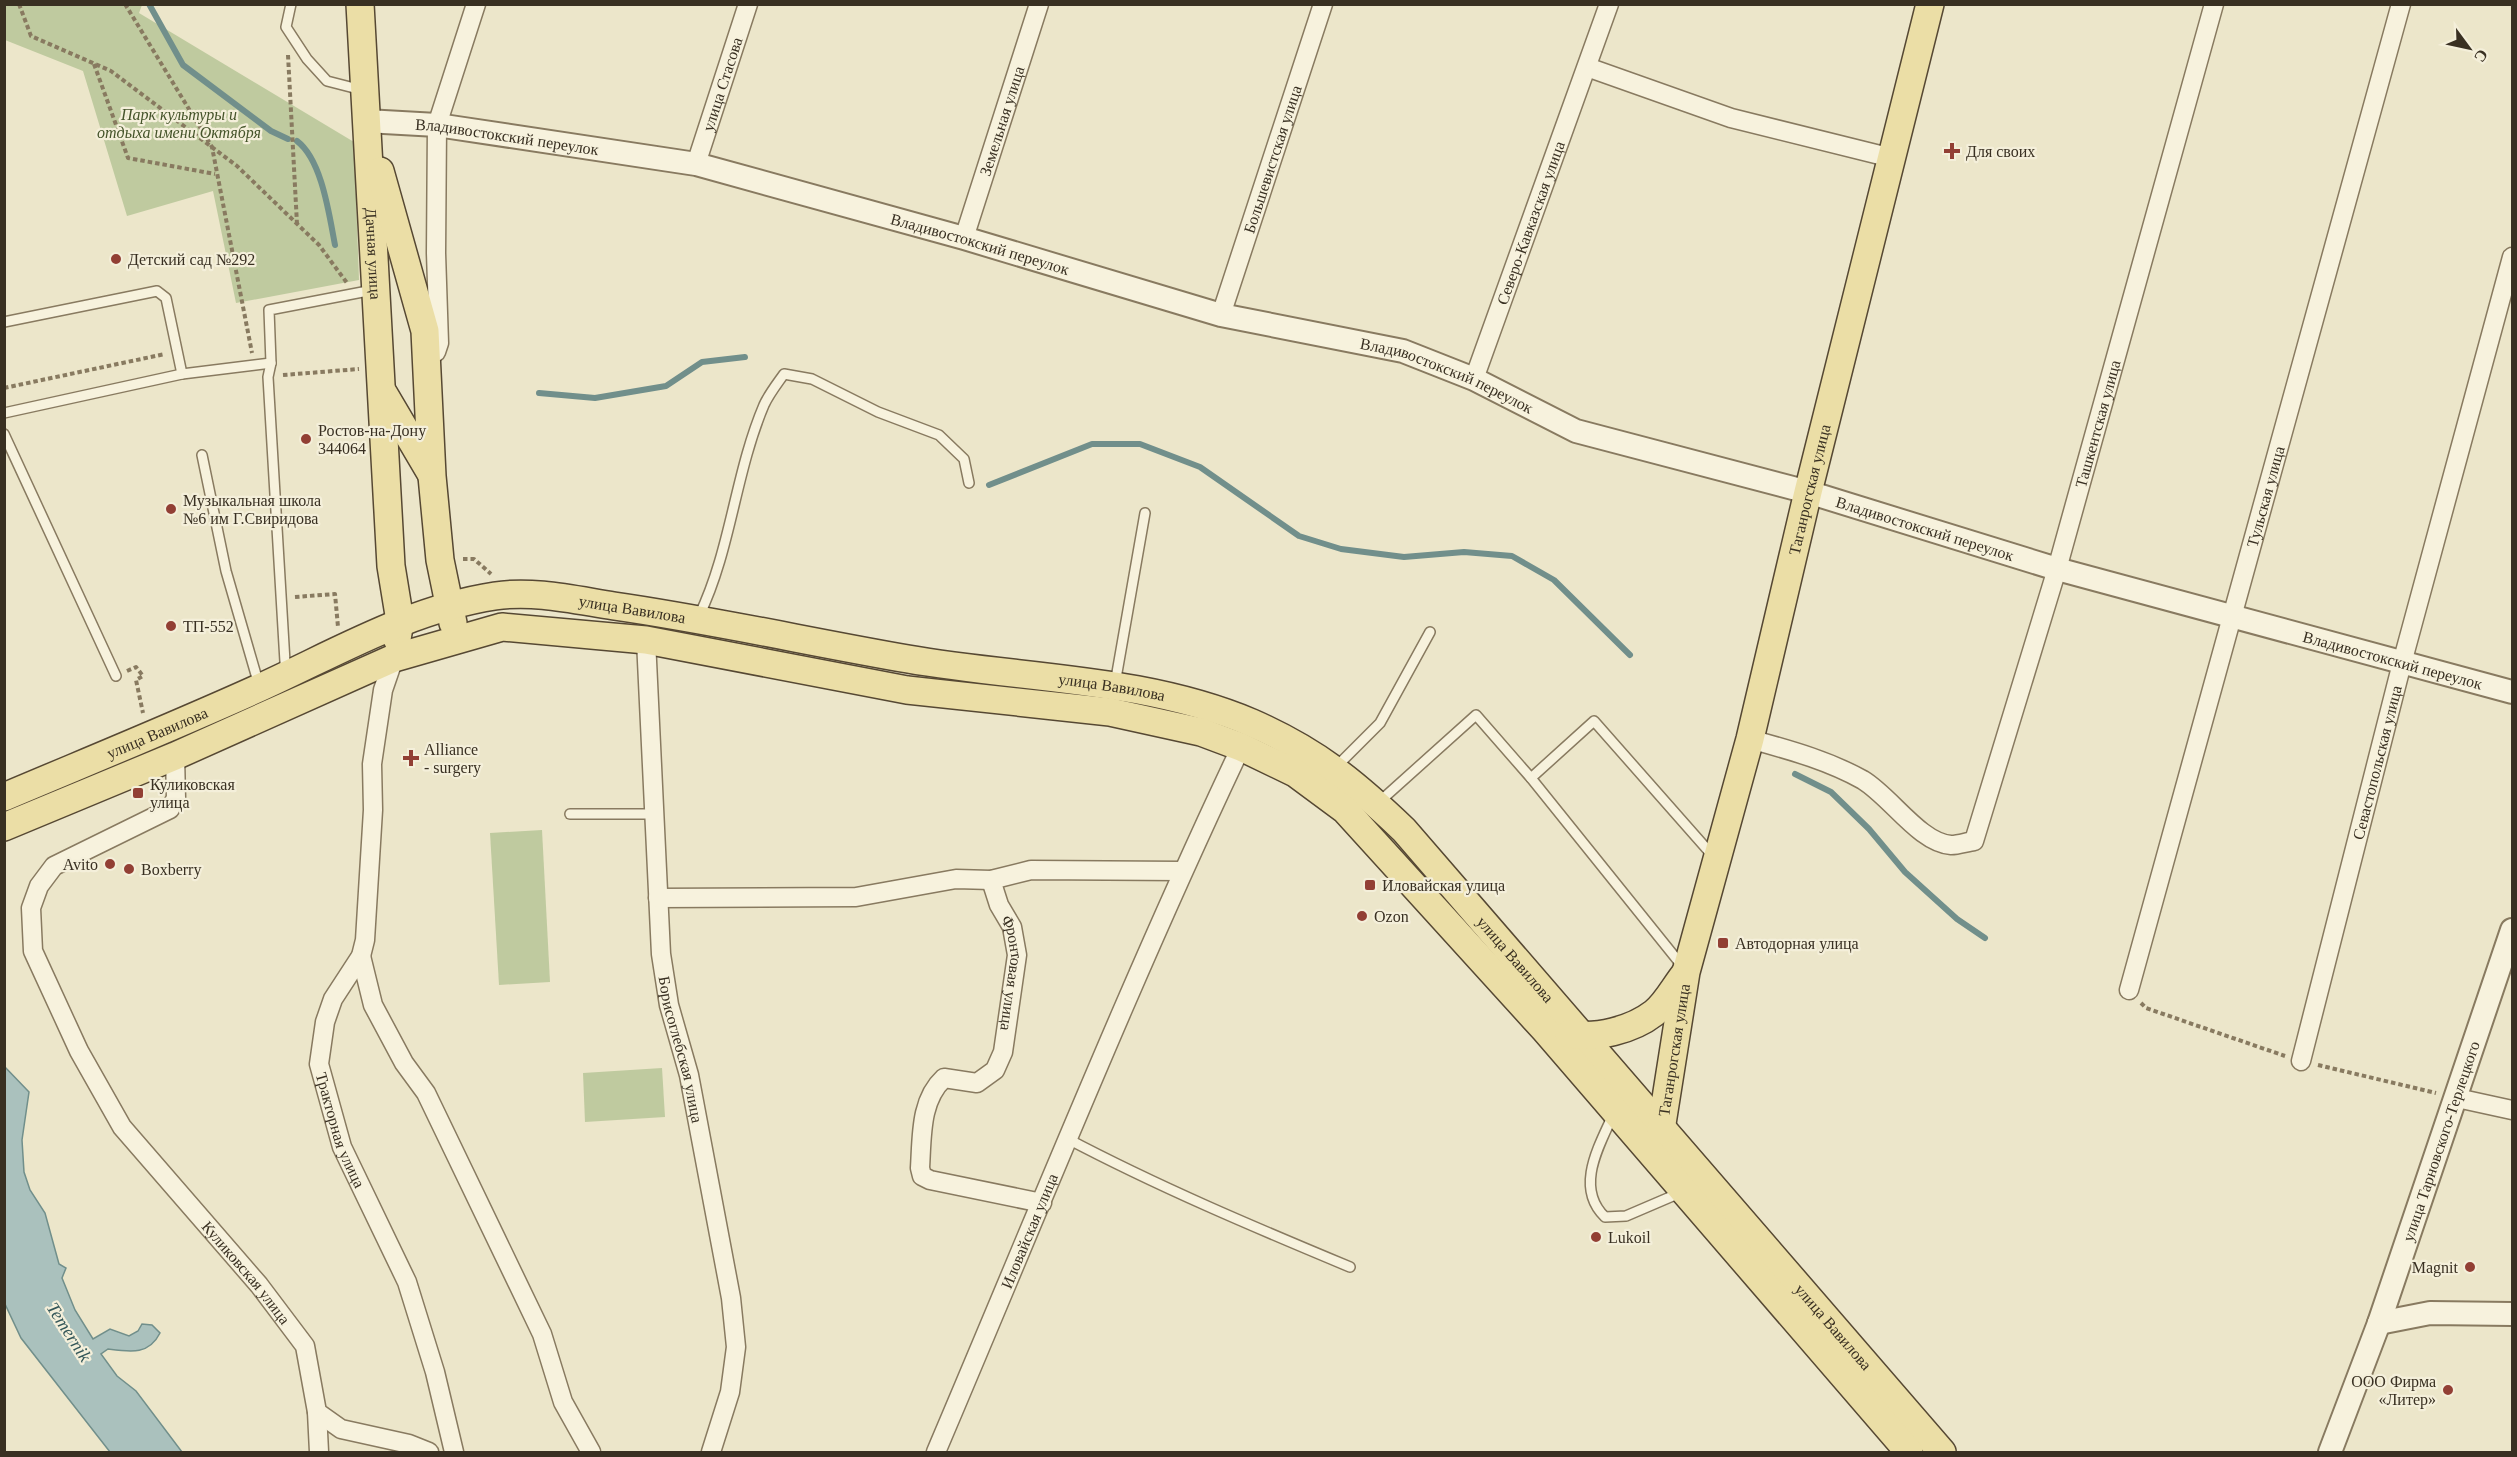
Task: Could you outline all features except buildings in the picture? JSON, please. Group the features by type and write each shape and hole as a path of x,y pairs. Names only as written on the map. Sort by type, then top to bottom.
{"main road":[{"path":"360,4 366,121"},
{"name":"Таганрогская улица","path":"1661,1130 1686,972 1750,739 1808,492 1930,4"},
{"name":"Дачная улица","path":"366,121 365,291 381,391 392,566 400,621 394,658"},
{"name":"Дачная улица","path":"366,121 425,331 432,476 440,560 456,638"},
{"path":"381,391 432,476"},
{"name":"улица Вавилова","path":"4,797 259,688 400,621 449,604 499,595 541,595 698,618 910,659 1114,686 1207,706 1254,724 1335,768 1377,804 1447,878 1661,1130 1942,1452"},
{"name":"улица Вавилова","path":"4,827 175,756 394,658 456,638 502,627 646,640 907,690 1120,714 1201,732 1241,747 1295,773 1345,810 1545,1029 1909,1452"},
{"name":"Таганрогская улица","path":"1545,1029 1582,1037 1623,1029 1655,1012 1686,972"}],"street":[{"name":"Дачная улица","path":"429,386 439,343 436,253 437,125 476,4"},
{"name":"улица Стасова","path":"696,164 748,4"},
{"name":"Земельная улица","path":"964,238 1039,4"},
{"name":"Большевистская улица","path":"1221,315 1323,4"},
{"name":"Северо-Кавказская улица","path":"1474,379 1609,4"},
{"name":"Ташкентская улица","path":"1750,739 1810,756 1864,781 1896,805 1920,833 1950,845 1974,842 2057,569 2214,4"},
{"name":"Тульская улица","path":"2129,990 2401,4"},
{"path":"1587,67 1731,118 1892,158"},
{"name":"Владивостокский переулок","path":"366,121 437,125 696,164 964,238 1221,315 1403,351 1474,379 1576,431 1808,492 2057,569 2512,692"},
{"name":"Севастопольская улица","path":"2301,1061 2402,663 2512,257"},
{"name":"Борисоглебская улица","path":"646,640 661,954 669,1005 689,1075 730,1298 736,1347 730,1392 711,1452"},
{"name":"Тракторная улица","path":"394,658 383,690 372,764 373,810 365,940 361,956 333,999 325,1022 319,1064 342,1147 407,1282 435,1372 454,1452"},
{"name":"Иловайская улица","path":"936,1452 1042,1203 1066,1138 1182,871 1241,747"},
{"name":"Куликовская улица","path":"175,756 176,798 170,809 54,866 39,886 31,908 33,951 79,1051 122,1127 259,1286 305,1346 317,1412 319,1452"},
{"path":"658,898 856,897 956,879 991,880 1031,870 1182,871"},
{"name":"Фронтовая улица","path":"991,880 999,905 1012,927 1017,955 1003,1052 995,1070 977,1083 944,1078 932,1089 924,1116 920,1168 922,1176 930,1180 1042,1203"},
{"name":"улица Тарновского-Терлецкого","path":"2330,1452 2379,1323 2512,930"},
{"path":"361,956 373,1005 404,1063 426,1093 542,1334 563,1402 591,1452"},
{"path":"2457,1098 2512,1110"},
{"path":"2379,1323 2430,1314 2512,1314"},
{"path":"317,1412 341,1429 409,1444 429,1452"}],"lane":[{"path":"291,4 286,27 307,59 327,81 364,91"},
{"path":"4,322 157,291 166,298 182,374"},
{"path":"289,674 285,662 268,377 271,363 269,310 365,291"},
{"path":"4,413 182,374 271,363"},
{"path":"698,618 712,590 750,449 765,404 783,374 812,379 878,412 939,435 964,459 969,483"},
{"path":"4,434 116,676"},
{"path":"202,455 226,571 259,688"},
{"path":"1114,686 1145,513"},
{"path":"1335,768 1380,723 1430,632"},
{"path":"1377,804 1476,715 1531,778 1686,972"},
{"path":"1531,778 1594,721 1717,861"},
{"path":"570,813 654,814"},
{"path":"1615,1110 1590,1174 1593,1206 1605,1217 1626,1216 1685,1191"},
{"path":"1066,1138 1132,1173 1350,1267"}],"path":[{"path":"19,4 32,36 111,71 237,166 365,291"},
{"path":"124,4 212,147 215,174 255,366"},
{"path":"286,27 297,224"},
{"path":"93,63 128,158 215,174"},
{"path":"4,388 177,352"},
{"path":"268,377 360,369"},
{"path":"292,597 335,594 338,637"},
{"path":"116,676 136,667 143,676 136,680 144,717"}],"green space":[{"name":"Парк культуры и отдыха имени Октября","path":"4,5 142,5 139,13 354,142 359,280 236,303 213,191 127,216 83,71 5,40"},
{"path":"542,830 550,982 499,985 490,833"},
{"path":"662,1068 665,1117 585,1122 583,1073"}],"water":[{"name":"Temernik","path":"4,1066 29,1092 22,1140 24,1172 30,1190 45,1213 59,1264 66,1268 62,1278 75,1310 93,1339 110,1329 129,1336 138,1331 142,1324 152,1325 160,1333 156,1340 145,1349 132,1351 108,1349 101,1354 117,1376 136,1391 182,1452 110,1452 21,1338 5,1304"}],"waterway":[{"path":"149,4 183,65 271,131 288,139"},
{"path":"297,141 306,150 318,174 327,203 335,245"},
{"path":"539,393 595,398 666,386 702,362 745,357"},
{"path":"989,485 1092,444 1140,444 1200,467 1299,536 1341,549 1404,557 1464,552 1512,556 1554,580 1630,655"},
{"path":"1795,774 1831,792 1869,829 1905,872 1957,919 1985,938"}],"place":[{"name":"Для своих","path":"1952,151"},
{"name":"Детский сад №292","path":"116,259"},
{"name":"Ростов-на-Дону 344064","path":"306,439"},
{"name":"Музыкальная школа №6 им Г.Свиридова","path":"171,509"},
{"name":"ТП-552","path":"171,626"},
{"name":"Alliance - surgery","path":"411,758"},
{"name":"Куликовская улица","path":"138,793"},
{"name":"Avito","path":"110,864"},
{"name":"Boxberry","path":"129,869"},
{"name":"Иловайская улица","path":"1370,885"},
{"name":"Ozon","path":"1362,916"},
{"name":"Автодорная улица","path":"1723,943"},
{"name":"Lukoil","path":"1596,1237"},
{"name":"Magnit","path":"2470,1267"},
{"name":"ООО Фирма «Литер»","path":"2448,1390"}]}
